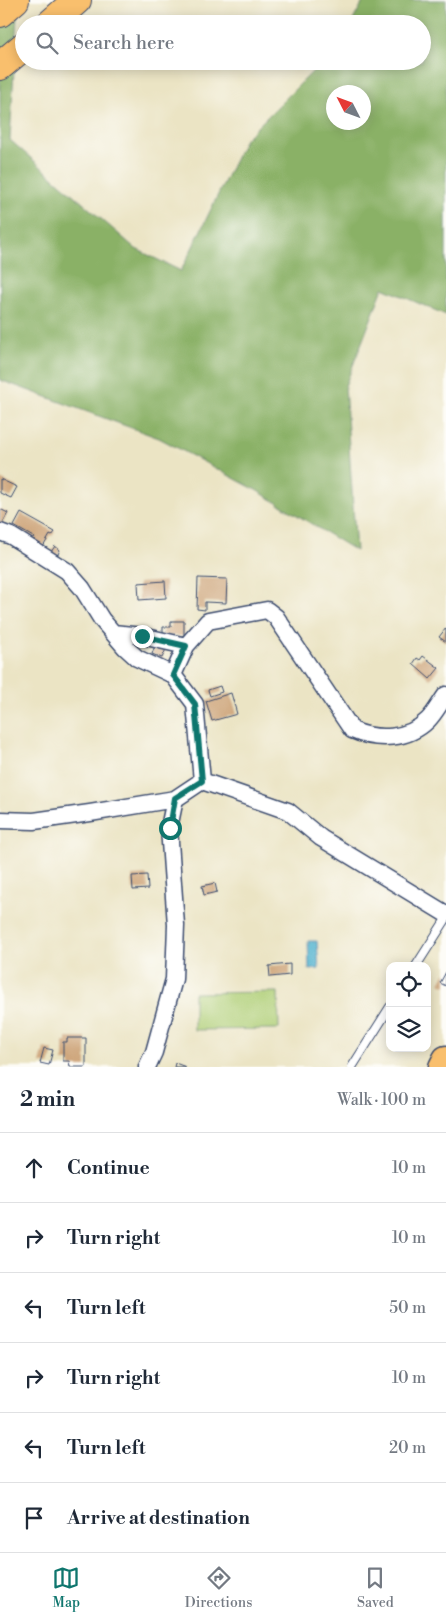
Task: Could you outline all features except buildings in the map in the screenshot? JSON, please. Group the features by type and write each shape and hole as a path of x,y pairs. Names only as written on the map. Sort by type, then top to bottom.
{"highway":[{"path":"0,12 15,0"},
{"path":"60,15 77,0"},
{"path":"0,66 15,54"},
{"path":"442,1067 446,1059"}],"street":[{"path":"0,532 11,536 67,572 82,588 102,620 138,658 173,675 195,704 202,781"},
{"path":"173,675 186,646 208,621 267,610 276,616 352,730 364,735 395,737 410,733 428,720 446,694"},
{"path":"113,633 142,636 186,646"},
{"path":"0,820 43,819 175,798 202,781"},
{"path":"202,781 288,811 321,838 446,914"},
{"path":"147,1067 154,1052 174,979 176,925 170,828 175,798"}],"lane":[{"path":"419,962 446,919"},
{"path":"352,1067 386,1014"}],"green space":[{"path":"0,0 18,0 17,15 15,15 10,140 136,249 181,271 245,139 314,70 431,70 431,15 356,15 364,0 446,0 446,315 383,288 345,386 356,551 256,490 159,438 0,380"},
{"path":"278,992 279,1029 194,1030 194,993"}],"water":[{"path":"308,941 317,941 319,969 309,970"}],"route":[{"path":"142,636 186,646 173,675 195,704 202,781 175,798 170,828"}]}
